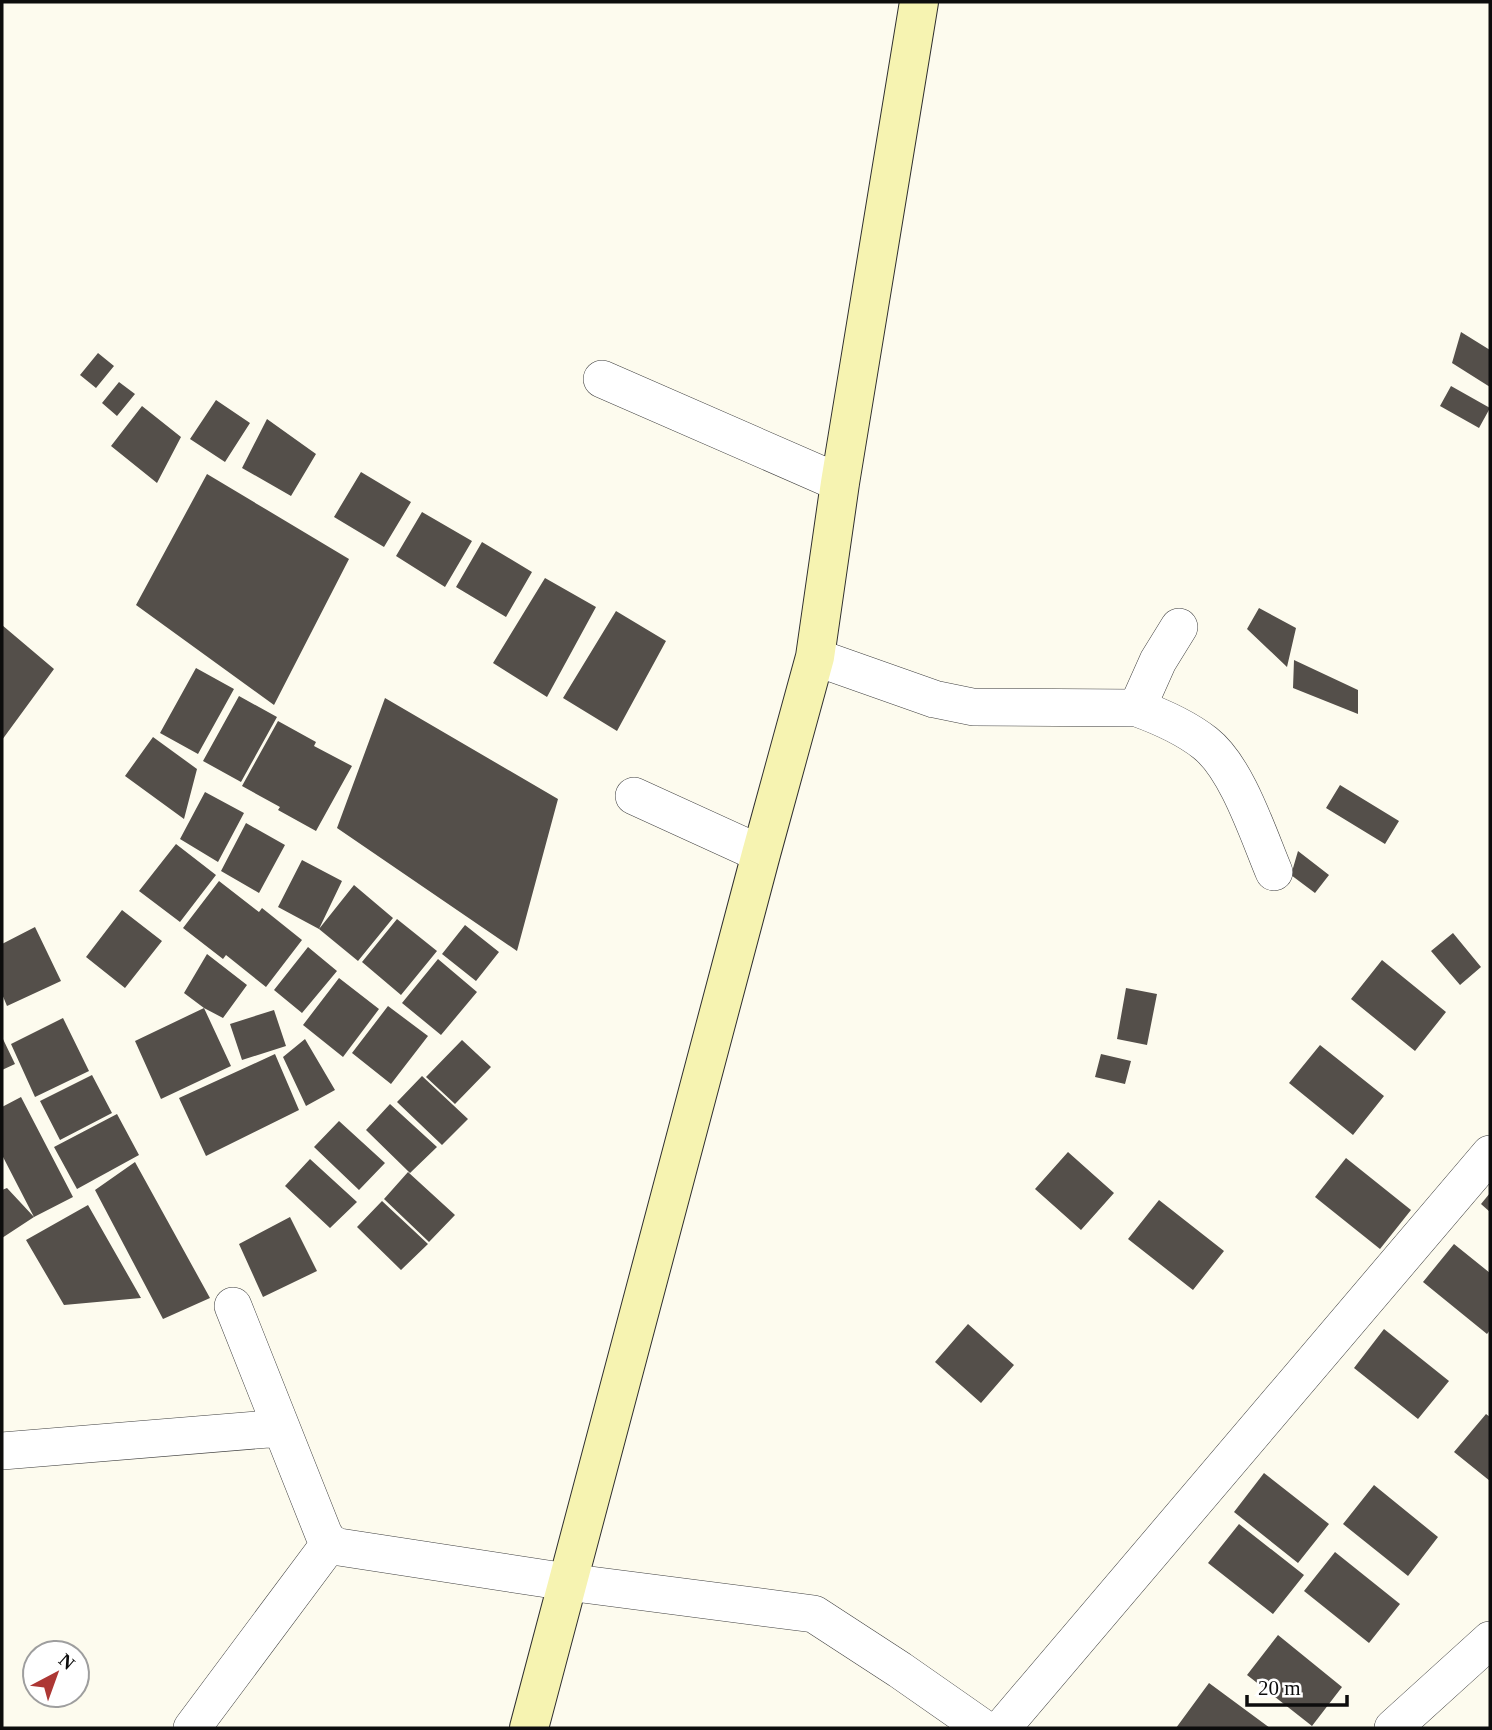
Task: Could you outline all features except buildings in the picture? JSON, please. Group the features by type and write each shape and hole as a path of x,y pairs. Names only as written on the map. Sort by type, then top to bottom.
{"main road":[{"path":"528,1728 815,657 840,483 919,2"}],"street":[{"path":"602,379 840,483"},
{"path":"1137,708 1158,661 1179,626"},
{"path":"815,657 934,699 973,707 1137,708 1155,715 1206,743 1234,779 1274,872"},
{"path":"634,796 761,854"},
{"path":"1002,1728 1490,1154"},
{"path":"233,1306 324,1535 340,1548 567,1582 814,1614 983,1728"},
{"path":"2,1451 281,1428"},
{"path":"192,1728 331,1542"},
{"path":"1393,1728 1490,1640"}]}
